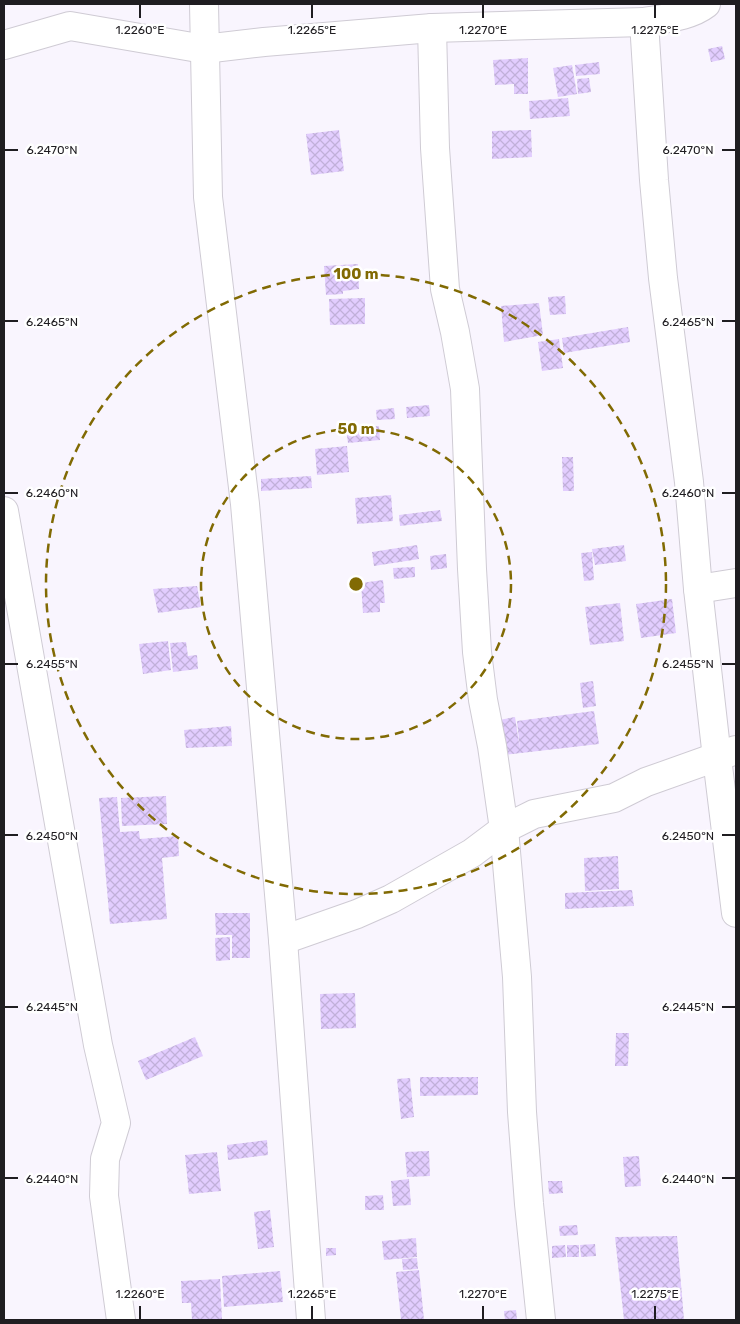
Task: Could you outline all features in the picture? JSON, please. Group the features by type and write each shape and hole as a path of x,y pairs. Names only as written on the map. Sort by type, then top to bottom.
{"street":[{"path":"204,4 208,197 245,504 283,940 311,1320"},
{"path":"4,45 70,26 204,49 432,28 644,22 681,15 706,4"},
{"path":"644,22 659,239 689,482 698,589 726,754 736,913"},
{"path":"432,28 435,148 445,289 456,332 466,390 472,569 478,652 483,700 504,829 516,977 528,1194 541,1320"},
{"path":"4,511 98,1045 116,1123 105,1159 104,1196 121,1320"},
{"path":"698,589 736,583"},
{"path":"283,940 391,900 472,853 504,829 534,814 614,798 646,782 726,754"}],"building":[{"path":"722,46 725,59 711,62 708,49"},
{"path":"528,58 528,94 514,94 514,84 495,85 493,60"},
{"path":"599,62 600,74 576,76 575,65"},
{"path":"572,65 577,94 558,97 553,68"},
{"path":"589,78 591,92 578,94 577,79"},
{"path":"568,98 570,116 530,119 529,101"},
{"path":"339,130 344,171 311,175 306,134"},
{"path":"531,130 532,157 492,159 492,131"},
{"path":"358,264 359,289 343,291 343,294 326,295 324,266"},
{"path":"565,296 566,314 550,315 548,297"},
{"path":"365,298 365,324 330,325 329,299"},
{"path":"539,303 543,335 504,342 501,306"},
{"path":"628,327 630,342 564,353 562,338"},
{"path":"559,339 563,368 542,371 538,342"},
{"path":"429,405 430,416 407,418 406,407"},
{"path":"394,408 395,419 377,420 376,410"},
{"path":"379,426 380,440 348,443 346,429"},
{"path":"347,446 349,472 317,475 315,449"},
{"path":"562,457 573,457 574,491 563,491"},
{"path":"311,476 312,488 261,491 261,479"},
{"path":"391,495 393,521 357,524 355,498"},
{"path":"440,510 442,521 400,526 399,515"},
{"path":"417,545 419,559 374,566 372,552"},
{"path":"624,545 626,561 595,565 592,549"},
{"path":"592,552 594,580 584,581 581,553"},
{"path":"446,554 447,568 431,570 430,556"},
{"path":"415,567 415,577 394,579 393,568"},
{"path":"383,580 385,603 380,603 380,612 363,613 361,583"},
{"path":"197,586 201,607 158,613 153,589"},
{"path":"672,599 676,633 641,638 636,604"},
{"path":"620,603 624,641 590,645 585,607"},
{"path":"168,641 171,670 143,674 139,644"},
{"path":"186,642 188,656 197,655 198,669 173,672 170,643"},
{"path":"593,681 596,706 583,708 580,683"},
{"path":"594,711 599,744 504,755 499,720 515,717 520,749 517,721"},
{"path":"231,726 232,746 186,748 184,730"},
{"path":"166,796 167,824 122,826 121,798"},
{"path":"117,797 120,832 139,831 140,839 178,836 179,856 162,858 167,919 110,924 99,798"},
{"path":"618,856 619,889 585,891 584,858"},
{"path":"632,890 634,906 565,909 565,893"},
{"path":"215,913 250,913 250,958 232,958 232,935 216,935"},
{"path":"230,937 230,960 216,961 215,938"},
{"path":"355,993 356,1028 321,1029 320,994"},
{"path":"616,1033 629,1033 628,1066 615,1066"},
{"path":"195,1037 203,1056 146,1080 138,1061"},
{"path":"420,1077 478,1077 478,1095 420,1096"},
{"path":"410,1078 414,1117 401,1119 397,1079"},
{"path":"267,1140 268,1155 228,1160 227,1145"},
{"path":"429,1151 430,1176 407,1177 405,1152"},
{"path":"217,1152 221,1191 189,1194 185,1155"},
{"path":"639,1156 641,1186 625,1187 623,1157"},
{"path":"409,1179 411,1205 393,1206 391,1181"},
{"path":"548,1181 562,1181 563,1193 549,1194"},
{"path":"383,1195 384,1210 365,1210 365,1196"},
{"path":"270,1210 274,1247 258,1249 254,1212"},
{"path":"577,1225 578,1235 560,1236 559,1226"},
{"path":"677,1236 684,1320 624,1320 615,1237"},
{"path":"416,1238 417,1257 384,1260 382,1241"},
{"path":"595,1244 596,1256 581,1257 580,1245"},
{"path":"565,1245 566,1257 552,1258 552,1246"},
{"path":"567,1245 579,1245 579,1257 567,1257"},
{"path":"326,1248 336,1248 336,1255 326,1256"},
{"path":"417,1258 418,1269 403,1270 402,1259"},
{"path":"419,1270 424,1320 401,1320 396,1272"},
{"path":"280,1271 283,1302 224,1307 222,1276"},
{"path":"220,1279 222,1320 192,1320 191,1303 182,1303 181,1281"},
{"path":"516,1310 517,1320 505,1320 504,1311"}]}
